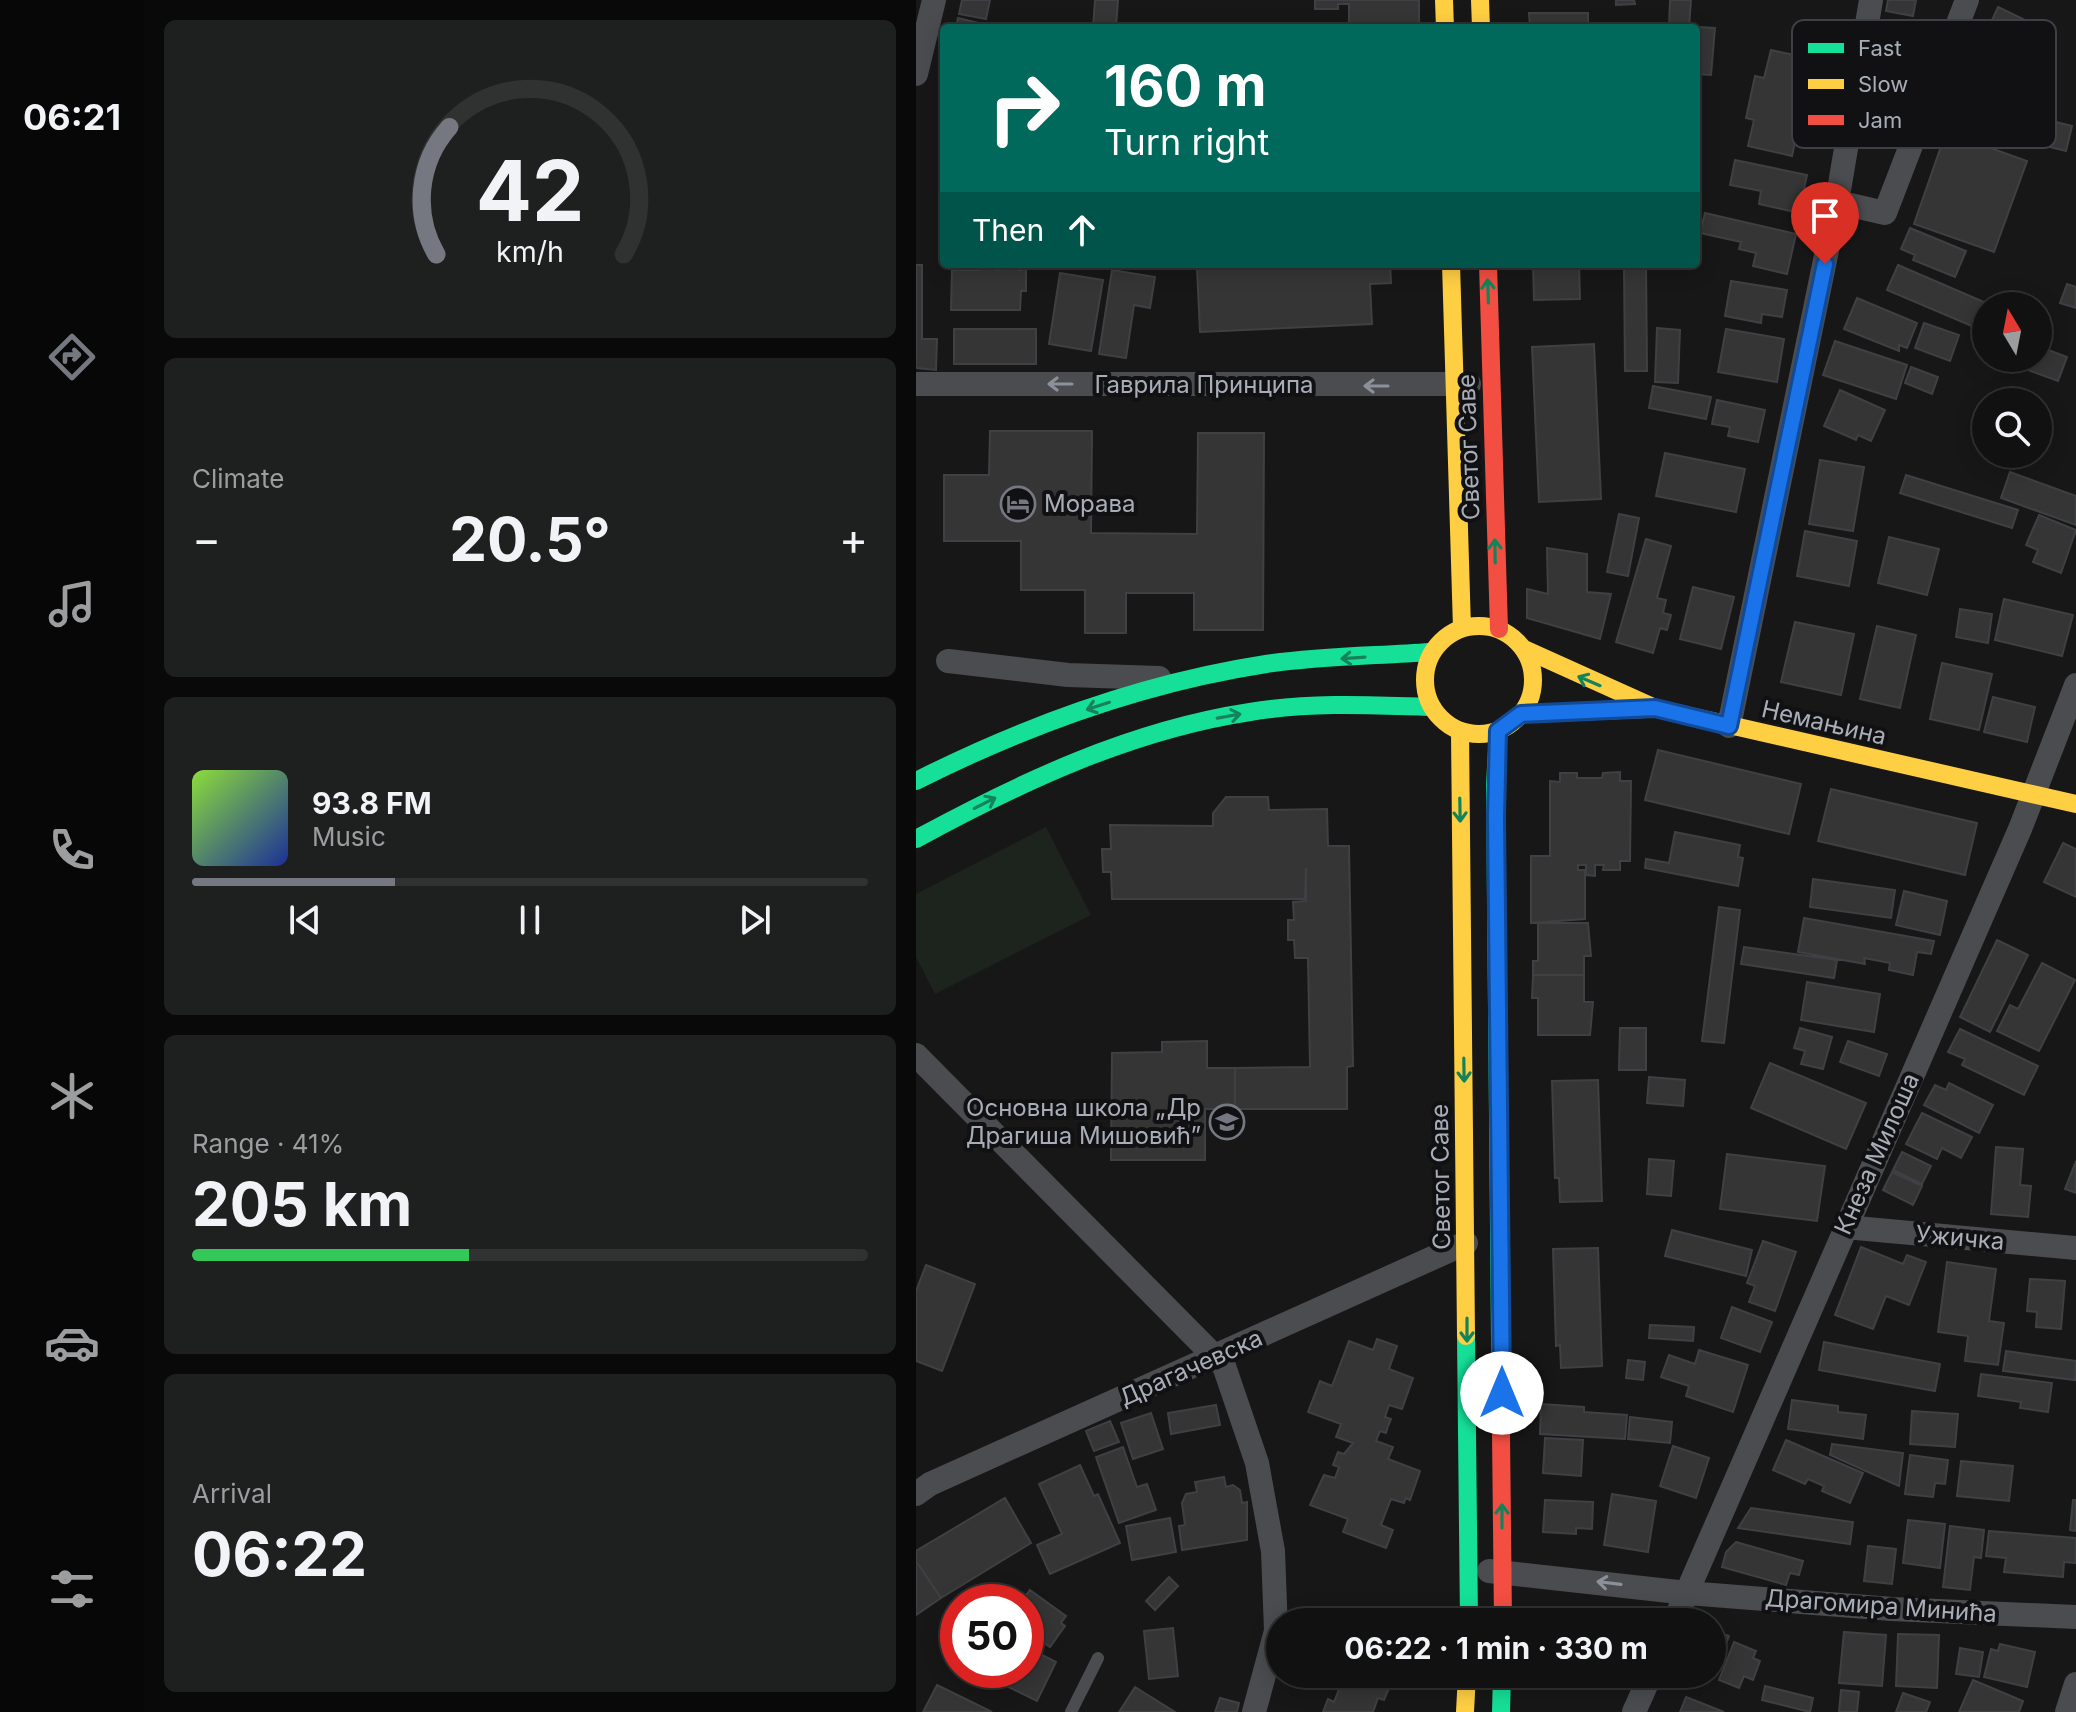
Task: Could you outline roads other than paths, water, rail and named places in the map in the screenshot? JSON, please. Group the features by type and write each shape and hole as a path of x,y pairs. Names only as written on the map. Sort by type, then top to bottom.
{"main road":[{"path":"1444,0 1445,24"},
{"path":"1480,0 1481,24"},
{"name":"Светог Саве","path":"1451,268 1462,628"},
{"name":"Светог Саве","path":"1488,268 1499,629"},
{"path":"1483,626 1499,629 1509,632 1524,649 1532,665 1534,682 1530,699 1521,714 1498,731 1481,734 1460,732 1432,707 1424,678 1430,652 1450,633 1462,628 1483,626"},
{"name":"Немањина","path":"1524,649 1655,708 2076,804"},
{"path":"916,781 959,758 1055,720 1189,679 1268,664 1430,652"},
{"path":"916,839 1028,782 1143,736 1229,715 1314,706 1432,707"},
{"path":"1521,714 1655,708"},
{"path":"1498,731 1495,785 1503,1608"},
{"name":"Светог Саве","path":"1460,732 1469,1608"},
{"path":"1465,1712 1466,1688"},
{"path":"1501,1712 1502,1688"}],"street":[{"path":"916,74 934,0"},
{"path":"1868,20 1871,0"},
{"path":"1959,20 1967,0"},
{"path":"1729,726 1846,148"},
{"path":"1837,202 1885,213 1910,148"},
{"name":"Гаврила Принципа","path":"916,384 1454,386 1491,382"},
{"path":"948,661 1068,675 1189,679"},
{"name":"Кнеза Милоша","path":"1680,1608 2033,795 2076,685"},
{"path":"916,1055 1224,1366 1257,1463 1273,1551 1276,1631 1254,1712"},
{"name":"Ужичка","path":"1845,1227 2076,1248"},
{"name":"Драгачевска","path":"916,1494 930,1484 1466,1243"},
{"name":"Драгомира Минића","path":"1469,1572 1503,1571 1687,1593 1892,1609 2076,1617"},
{"path":"2067,1712 2076,1684"},
{"path":"1634,1712 1645,1688"}],"lane":[{"path":"1071,1712 1098,1658"}],"place":[{"name":"Морава","path":"1018,504"},
{"name":"Основна школа „Др Драгиша Мишовић”","path":"1227,1122"}]}
